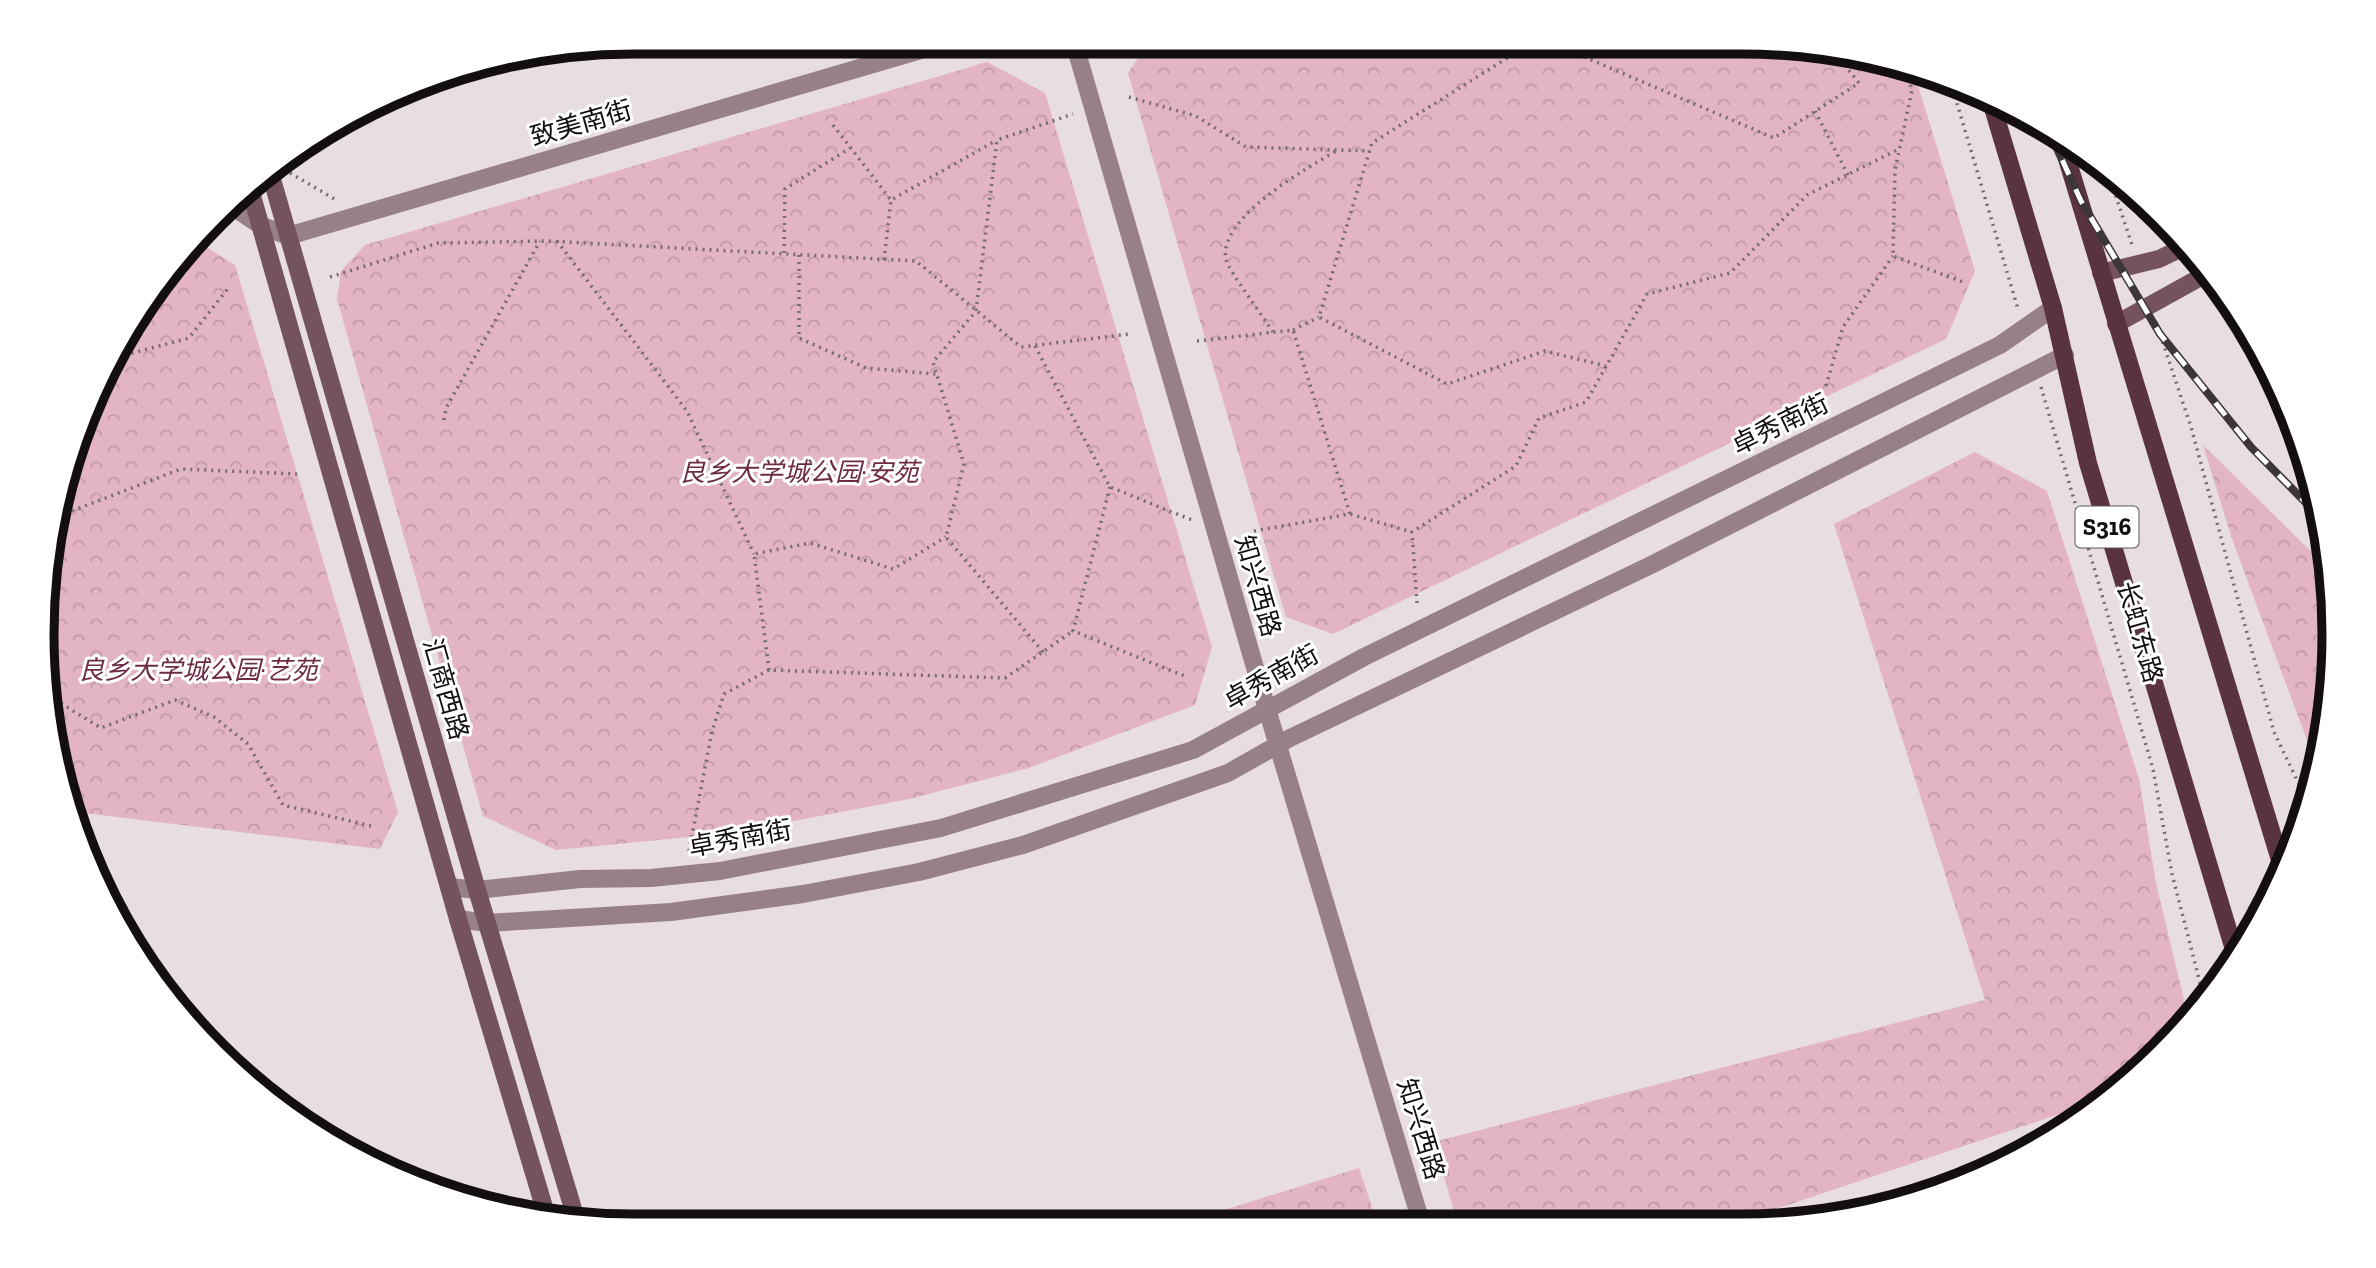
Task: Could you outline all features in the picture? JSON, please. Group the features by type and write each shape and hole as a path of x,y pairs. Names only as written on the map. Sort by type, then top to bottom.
{"main road":[{"name":"长虹东路","path":"1994,112 2053,308 2088,463 2232,943"},
{"name":"S316","path":"2065,153 2278,855"},
{"name":"汇商西路","path":"272,181 477,890 574,1211"},
{"name":"汇商西路","path":"252,198 458,919 544,1207"},
{"path":"2101,273 2159,259 2177,250"},
{"path":"2116,324 2199,278"}],"street":[{"name":"致美南街","path":"288,236 907,54"},
{"name":"知兴西路","path":"1077,54 1267,709 1420,1214"},
{"path":"238,211 260,225 288,236"},
{"name":"卓秀南街","path":"450,887 477,890 580,879 651,878 720,870 941,828 1193,750 1364,657 2025,330 2053,308"},
{"path":"458,919 487,923 671,912 803,894 919,872 1023,845 1216,778 1651,565 2065,355"}],"path":[{"path":"1196,341 1293,330 1319,317 1372,143 1514,54"},
{"path":"1578,54 1774,138 1858,83 1842,63"},
{"path":"1826,386 1843,327 1893,256 1895,170 1912,90 1908,79"},
{"path":"1954,95 2025,330"},
{"path":"1129,97 1196,117 1246,148 1370,151"},
{"path":"1815,111 1848,175"},
{"path":"891,200 997,140 1073,114"},
{"path":"833,125 891,200 884,260"},
{"path":"754,554 810,543 893,569 946,537 964,464 933,362 976,311 997,140"},
{"path":"783,254 785,189 850,148"},
{"path":"1254,531 1350,514 1412,532 1516,466 1539,418 1586,402 1647,294 1730,273 1807,195 1899,149"},
{"path":"1273,332 1226,260 1229,237 1267,193 1337,150"},
{"path":"2114,189 2138,265"},
{"path":"444,420 446,408 540,241"},
{"path":"558,241 687,411 754,554 769,670"},
{"path":"330,277 438,243 558,241 916,261 1021,347 1130,334"},
{"path":"800,255 799,338 866,368 936,374"},
{"path":"1893,256 1963,282"},
{"path":"126,355 189,338 230,286"},
{"path":"2150,303 2191,427 2274,732 2301,788"},
{"path":"1319,317 1447,384 1545,351 1606,366"},
{"path":"1293,330 1350,514"},
{"path":"1035,346 1110,486 1192,520"},
{"name":"长虹东路","path":"2036,372 2152,769 2172,874 2201,988"},
{"path":"67,513 181,469 297,474"},
{"path":"689,851 712,732 724,694 769,670 1005,678 1073,631 1110,486"},
{"path":"1412,532 1417,603"},
{"path":"946,537 1043,652"},
{"path":"1073,631 1187,677"},
{"path":"58,702 101,728 175,700 214,717 248,744 283,805 371,826"}],"green space":[{"path":"1141,54 1742,54 1780,55 1855,65 1917,82 1975,271 1946,339 1333,634 1286,617 1128,73"},
{"name":"良乡大学城公园·安苑","path":"987,62 1045,93 1212,647 1195,705 1029,768 909,799 731,833 556,850 483,816 337,299 341,271 365,245"},
{"name":"良乡大学城公园·艺苑","path":"204,246 235,265 398,812 380,849 83,813 74,784 65,747 55,672 55,596 65,521 85,448 114,378 152,312"},
{"path":"2203,445 2317,557 2321,596 2321,672 2310,749 2232,539"},
{"path":"1975,452 2047,491 2139,779 2156,883 2186,1007 2124,1070 2074,1109 1762,1213 1455,1214 1434,1142 1985,1000 1834,524"},
{"path":"1359,1168 1374,1214 1211,1214"}],"railway":[{"path":"2056,147 2081,201 2160,334 2251,447 2307,504"}]}
